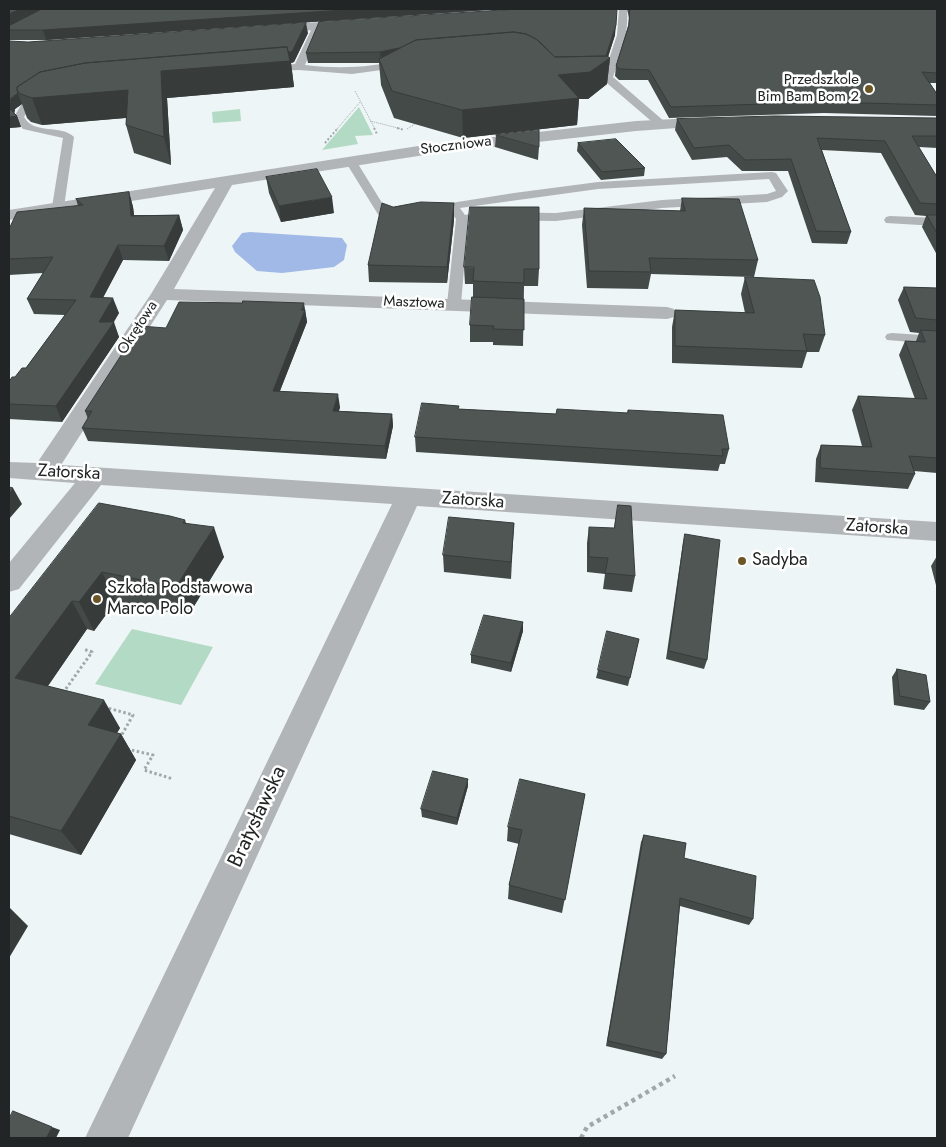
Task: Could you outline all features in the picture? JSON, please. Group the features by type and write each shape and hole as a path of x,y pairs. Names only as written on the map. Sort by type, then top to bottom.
{"street":[{"path":"261,30 365,24"},
{"name":"Stoczniowa","path":"9,215 483,142 661,124 726,121"},
{"name":"Okrętowa","path":"44,472 161,294 222,189 224,181"},
{"name":"Masztowa","path":"161,294 667,313"},
{"name":"Zatorska","path":"9,470 937,532"},
{"path":"9,582 95,475"},
{"name":"Bratysławska","path":"106,1138 409,496"}],"lane":[{"path":"623,9 624,17 618,50 604,76 661,124"},
{"path":"299,67 317,26"},
{"path":"250,71 299,67 346,73 377,70 417,60"},
{"path":"55,92 30,103 20,112 19,116 28,128 57,132 69,137 58,207"},
{"path":"351,161 383,213 394,217 512,197 656,180 772,175 782,191 778,195 766,198 662,204 556,217 478,216 462,219"},
{"path":"452,206 462,219 454,304"},
{"path":"890,220 937,222"},
{"path":"892,337 937,340"}],"path":[{"path":"346,73 377,134"},
{"path":"323,146 360,102"},
{"path":"370,121 413,132"},
{"path":"406,130 415,124"},
{"path":"70,698 61,696 92,652 83,650"},
{"path":"97,706 134,715 116,746"},
{"path":"125,748 153,756 144,770 173,779"},
{"path":"580,1138 587,1127 675,1076"}],"green space":[{"path":"359,107 373,135 355,136 358,144 322,150"},
{"path":"240,109 241,121 213,123 212,112"},
{"path":"132,629 213,647 181,705 95,684"}],"water":[{"path":"242,233 342,238 347,245 344,260 334,267 282,273 257,271 235,252 232,246"}],"building":[{"path":"9,9 20,9 9,14"},
{"path":"42,9 359,9 43,30 9,30 9,26"},
{"path":"518,9 617,9 616,25 606,56 555,57 536,39 526,34 514,32 416,40 399,48 380,52 306,53 319,22"},
{"path":"630,9 937,9 937,73 922,72 937,94 937,105 827,102 671,107 649,70 620,69 616,66 629,25"},
{"path":"306,23 292,52 288,52 287,47 85,63 40,72 17,87 18,93 11,98 9,108 9,41 28,42"},
{"path":"514,32 526,34 536,39 555,57 607,56 610,58 590,72 558,75 579,98 462,110 392,91 379,59 416,40"},
{"path":"287,47 290,61 161,71 164,137 126,125 128,90 32,98 17,91 17,87 40,72 85,63"},
{"path":"9,108 17,116 9,117"},
{"path":"775,116 937,118 937,136 912,136 937,177 937,204 920,203 885,141 817,138 851,232 816,231 791,159 745,160 729,145 694,148 677,119"},
{"path":"539,130 539,147 496,135"},
{"path":"616,139 645,168 602,172 578,143"},
{"path":"317,169 332,197 279,206 266,177"},
{"path":"129,192 131,216 179,215 164,246 118,245 90,297 113,298 99,322 114,322 56,406 9,404 9,382 12,377 15,377 22,368 26,368 76,300 27,299 53,257 9,259 9,229 17,212 83,205 76,199"},
{"path":"682,198 739,199 758,260 649,258 651,272 589,271 584,208 685,211"},
{"path":"421,202 454,203 447,267 368,265 382,203 393,207"},
{"path":"470,207 539,207 539,269 524,269 524,283 473,281 474,267 464,267"},
{"path":"927,215 937,215 937,233"},
{"path":"745,277 814,280 820,297 825,335 803,334 807,351 675,346 675,310 754,313"},
{"path":"904,287 937,288 937,320 916,318"},
{"path":"472,297 524,299 524,330 493,329 494,326 470,325"},
{"path":"243,301 304,303 301,310 305,310 273,391 338,394 333,411 392,414 385,446 82,428 92,411 85,411 140,326 166,328 179,302 242,303"},
{"path":"921,330 937,331 937,458 909,456 915,474 820,468 821,445 872,447 858,396 927,399 905,341 925,342"},
{"path":"422,403 459,406 458,409 556,414 557,409 628,413 628,410 723,415 729,449 722,449 723,456 415,437"},
{"path":"99,503 170,516 185,520 183,523 214,527 176,587 102,572 79,602 72,601 15,678 104,700 88,725 121,734 61,831 9,816 9,618"},
{"path":"618,505 631,506 635,576 605,573 608,558 589,557 589,527 614,528"},
{"path":"449,517 514,523 511,562 443,555"},
{"path":"685,534 720,540 707,660 669,651"},
{"path":"484,615 523,622 511,663 471,655"},
{"path":"607,631 639,639 630,678 598,670"},
{"path":"897,669 926,675 930,702 900,696"},
{"path":"433,771 468,779 457,818 421,809"},
{"path":"520,779 585,794 565,900 509,885 522,830 508,827"},
{"path":"644,835 686,843 684,858 756,876 753,919 680,898 666,1054 608,1041"},
{"path":"13,1111 52,1127 46,1138 9,1138 9,1119"}],"place":[{"name":"Przedszkole Bim Bam Bom 2","path":"869,89"},
{"name":"Sadyba","path":"742,561"},
{"name":"Szkoła Podstawowa Marco Polo","path":"97,599"}]}
